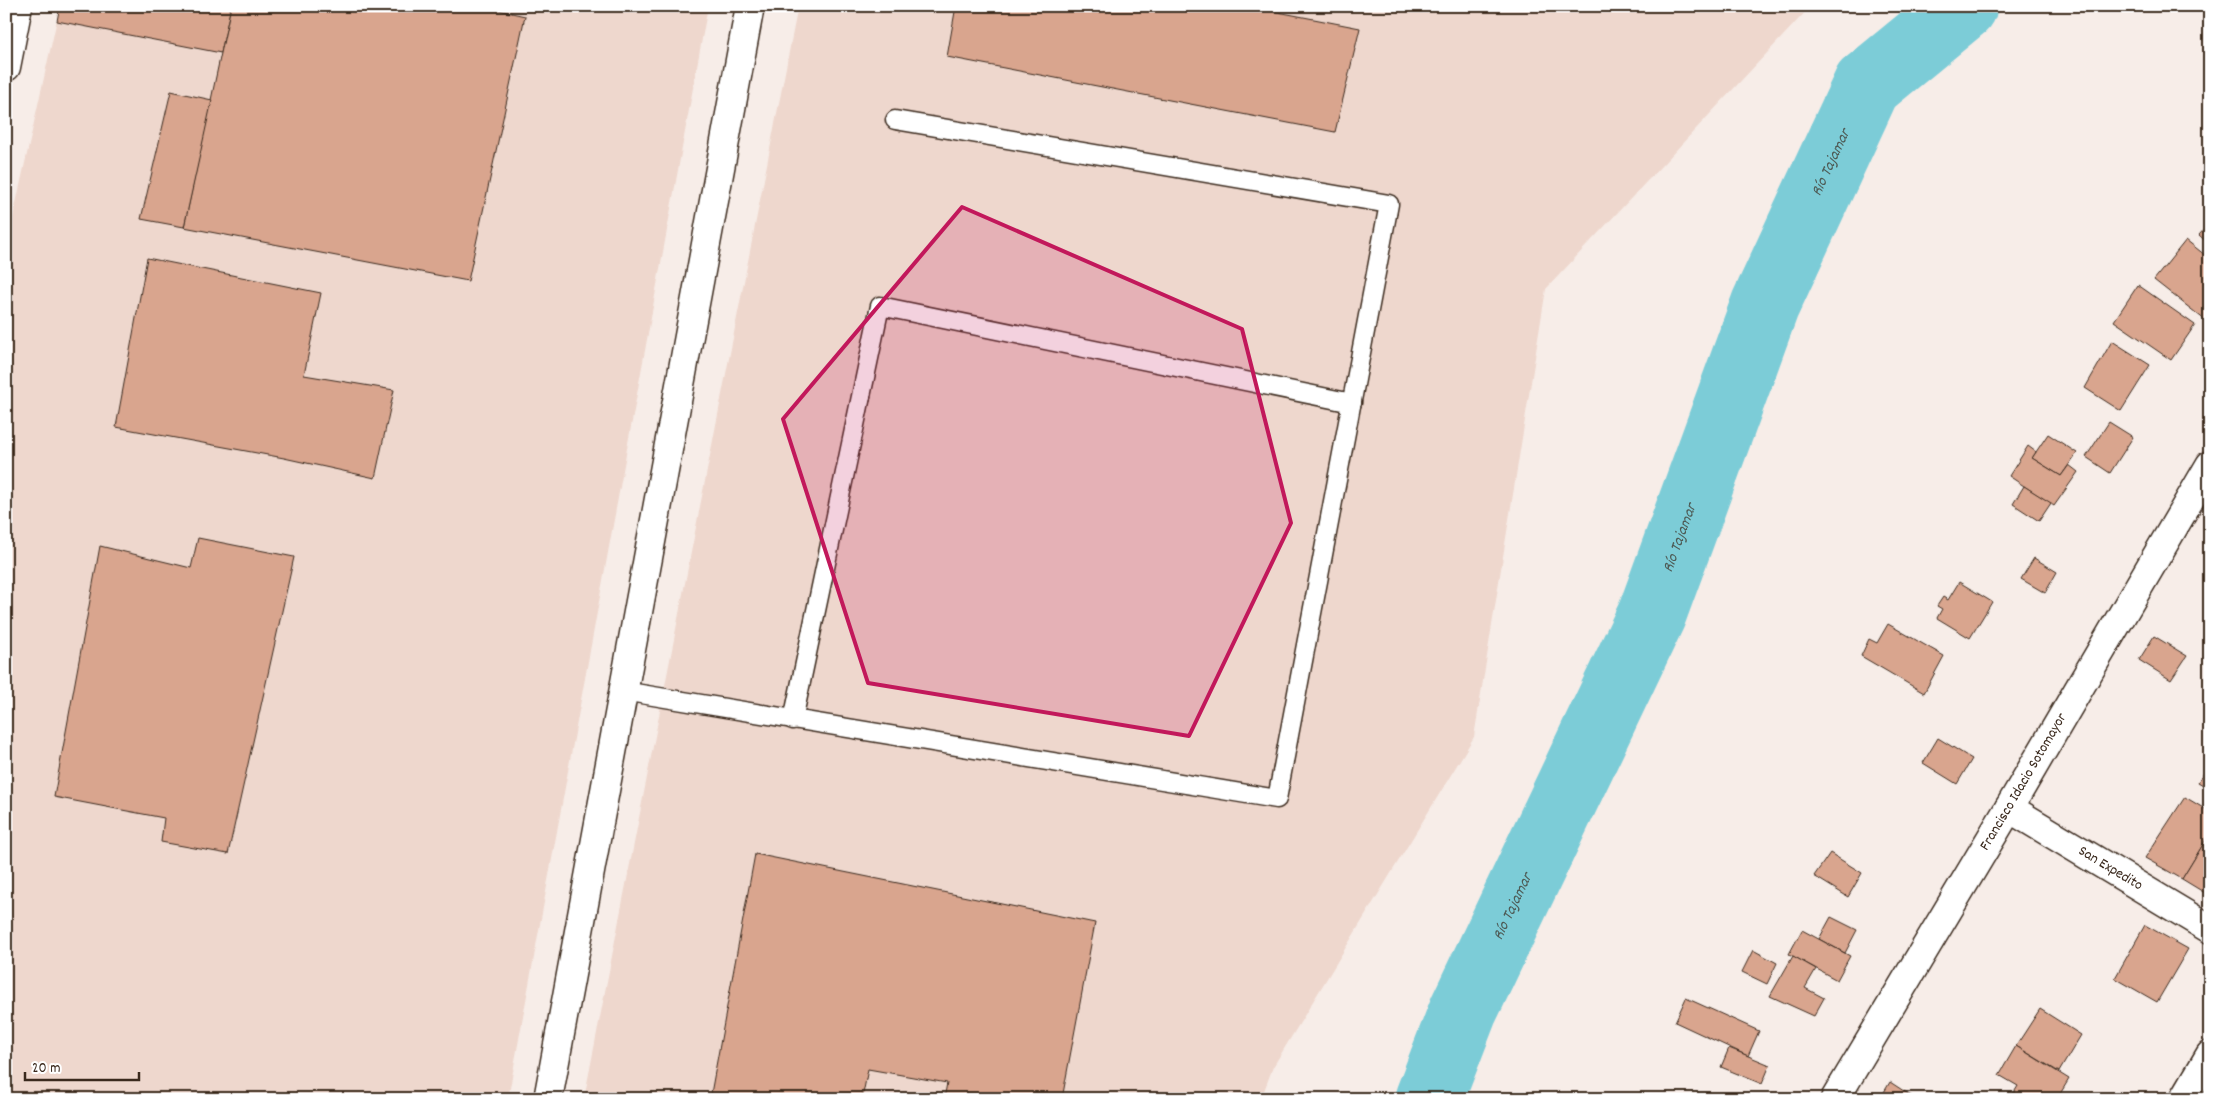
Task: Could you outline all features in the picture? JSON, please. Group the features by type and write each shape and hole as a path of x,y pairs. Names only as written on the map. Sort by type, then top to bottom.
{"street":[{"path":"6,67 18,6"},
{"path":"548,1099 750,6"},
{"name":"Francisco Idacio Sotomayor","path":"1836,1099 2210,465"},
{"name":"San Expedito","path":"2009,808 2210,929"},
{"path":"2184,1099 2210,1055"}],"lane":[{"path":"623,691 1278,799 1389,204 895,120"},
{"path":"793,720 880,306 1352,403"}],"highlighted area":[{"path":"962,207 1242,329 1291,523 1189,736 868,683 783,419"}],"shaded area":[{"path":"60,6 708,6 508,1099 6,1099 6,248"},
{"path":"798,6 1811,6 1546,289 1474,737 1273,1067 1261,1099 584,1099"}],"building":[{"path":"60,6 231,6 221,53 57,21"},
{"path":"231,6 481,6 525,16 468,281 184,227"},
{"path":"956,6 1247,6 1360,28 1335,132 947,57"},
{"path":"171,91 212,100 184,227 141,219"},
{"path":"2210,223 2210,245 2199,235"},
{"path":"2186,240 2210,259 2210,324 2154,280"},
{"path":"147,258 321,293 304,375 394,390 375,478 284,458 116,427"},
{"path":"2138,285 2195,325 2171,360 2114,321"},
{"path":"2112,341 2150,365 2121,411 2085,388"},
{"path":"2109,422 2133,437 2110,473 2086,457"},
{"path":"2048,434 2077,453 2061,476 2032,458"},
{"path":"2028,446 2036,452 2032,458 2061,476 2069,465 2078,472 2054,506 2009,476"},
{"path":"2024,486 2051,503 2039,521 2013,504"},
{"path":"198,538 294,557 228,854 161,842 164,818 54,797 100,546 191,568"},
{"path":"2034,558 2057,572 2045,593 2021,579"},
{"path":"1959,582 1992,602 1970,638 1937,618 1942,609 1937,606 1943,597 1948,600"},
{"path":"1888,624 1944,656 1924,693 1861,656 1869,639 1877,643"},
{"path":"2154,636 2187,656 2171,680 2139,660"},
{"path":"1938,738 1972,759 1957,784 1923,763"},
{"path":"2210,764 2210,789 2198,782"},
{"path":"2185,797 2210,812 2210,833 2182,879 2145,858"},
{"path":"2210,833 2210,896 2182,879"},
{"path":"1830,853 1862,873 1848,897 1814,876"},
{"path":"755,854 1095,923 1062,1099 944,1099 947,1083 868,1069 862,1099 710,1099"},
{"path":"1831,917 1857,930 1845,953 1819,939"},
{"path":"2145,925 2188,949 2157,1002 2115,978"},
{"path":"1802,930 1850,956 1837,980 1789,954"},
{"path":"1753,950 1777,963 1767,984 1742,972"},
{"path":"1793,956 1816,969 1805,988 1824,998 1814,1016 1770,996"},
{"path":"1686,998 1759,1031 1748,1056 1675,1022"},
{"path":"2040,1009 2081,1035 2059,1072 2016,1046"},
{"path":"2016,1046 2069,1079 2057,1099 2010,1099 2018,1086 1999,1075"},
{"path":"1729,1048 1770,1065 1762,1084 1721,1067"},
{"path":"1890,1082 1916,1099 1880,1099"}],"waterway":[{"name":"Río Tajamar","path":"1429,1099 1463,1011 1652,614 1765,305 1867,85 1963,6"}]}
